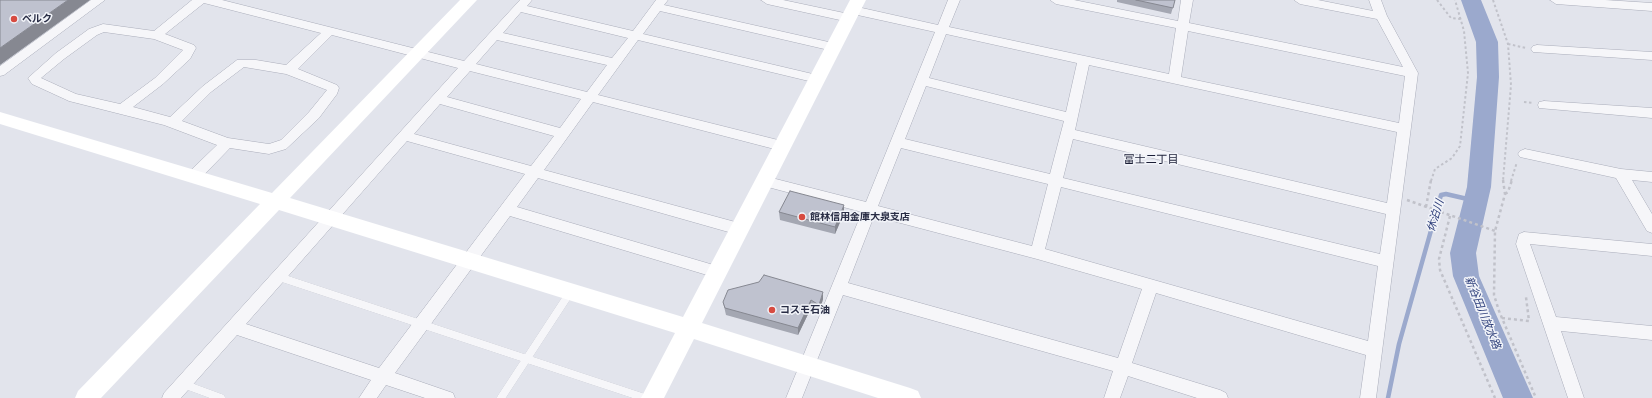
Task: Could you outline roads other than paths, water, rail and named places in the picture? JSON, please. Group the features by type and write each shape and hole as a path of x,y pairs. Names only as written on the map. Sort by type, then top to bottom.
{"street":[{"path":"0,72 99,0"},
{"path":"156,35 199,0"},
{"path":"208,0 782,146"},
{"path":"242,9 253,0"},
{"path":"86,398 273,202 419,54 469,0"},
{"path":"767,0 853,9 943,30 1404,129"},
{"path":"794,398 806,364 954,0"},
{"path":"1056,0 1412,73"},
{"path":"1174,80 1187,0"},
{"path":"1300,0 1381,16"},
{"path":"1368,398 1412,73 1381,16 1376,0"},
{"path":"1556,0 1652,6"},
{"path":"1647,0 1652,6"},
{"path":"170,398 522,4 635,36 817,79"},
{"path":"367,398 467,261 659,4 834,47"},
{"path":"652,398 853,9"},
{"path":"122,108 159,81 190,51 190,48 156,35 112,28 99,29 60,56 34,78 36,81 73,98 122,108 172,123 227,143 270,149 281,146 314,115 333,91 330,86 289,70 256,64 241,64 235,66 196,98 172,123"},
{"path":"289,70 330,31"},
{"path":"494,36 615,63"},
{"path":"1537,49 1652,56"},
{"path":"1037,253 1072,118 1084,60"},
{"path":"922,81 1072,118"},
{"path":"438,99 562,134"},
{"path":"1544,105 1652,113"},
{"path":"0,118 467,261 571,291 910,398"},
{"path":"1068,134 1393,210"},
{"path":"405,136 739,229"},
{"path":"897,142 1386,262"},
{"path":"193,177 227,143"},
{"path":"1526,154 1621,174 1652,177"},
{"path":"1621,174 1652,228"},
{"path":"764,181 1037,253 1374,350"},
{"path":"506,209 717,272"},
{"path":"1576,398 1523,244 1524,238 1652,250"},
{"path":"1112,398 1151,285"},
{"path":"838,287 1123,367 1212,397"},
{"path":"1550,322 1652,333"},
{"path":"234,327 446,398"}],"lane":[{"path":"279,276 645,398"},
{"path":"501,398 571,291"},
{"path":"183,384 221,398"}],"waterway":[{"name":"休泊川","path":"1471,0 1487,42 1488,77 1479,187 1463,253 1466,276 1471,291 1518,398"},
{"name":"休泊川","path":"1388,398 1399,344 1441,195 1446,194 1476,201"}],"place":[{"name":"ベルク","path":"14,19"},
{"name":"館林信用金庫大泉支店","path":"802,217"},
{"name":"コスモ石油","path":"772,310"}],"district":[{"name":"富士二丁目","path":"1151,160"}],"water label":[{"name":"新谷田川放水路","path":"1482,313"}]}
